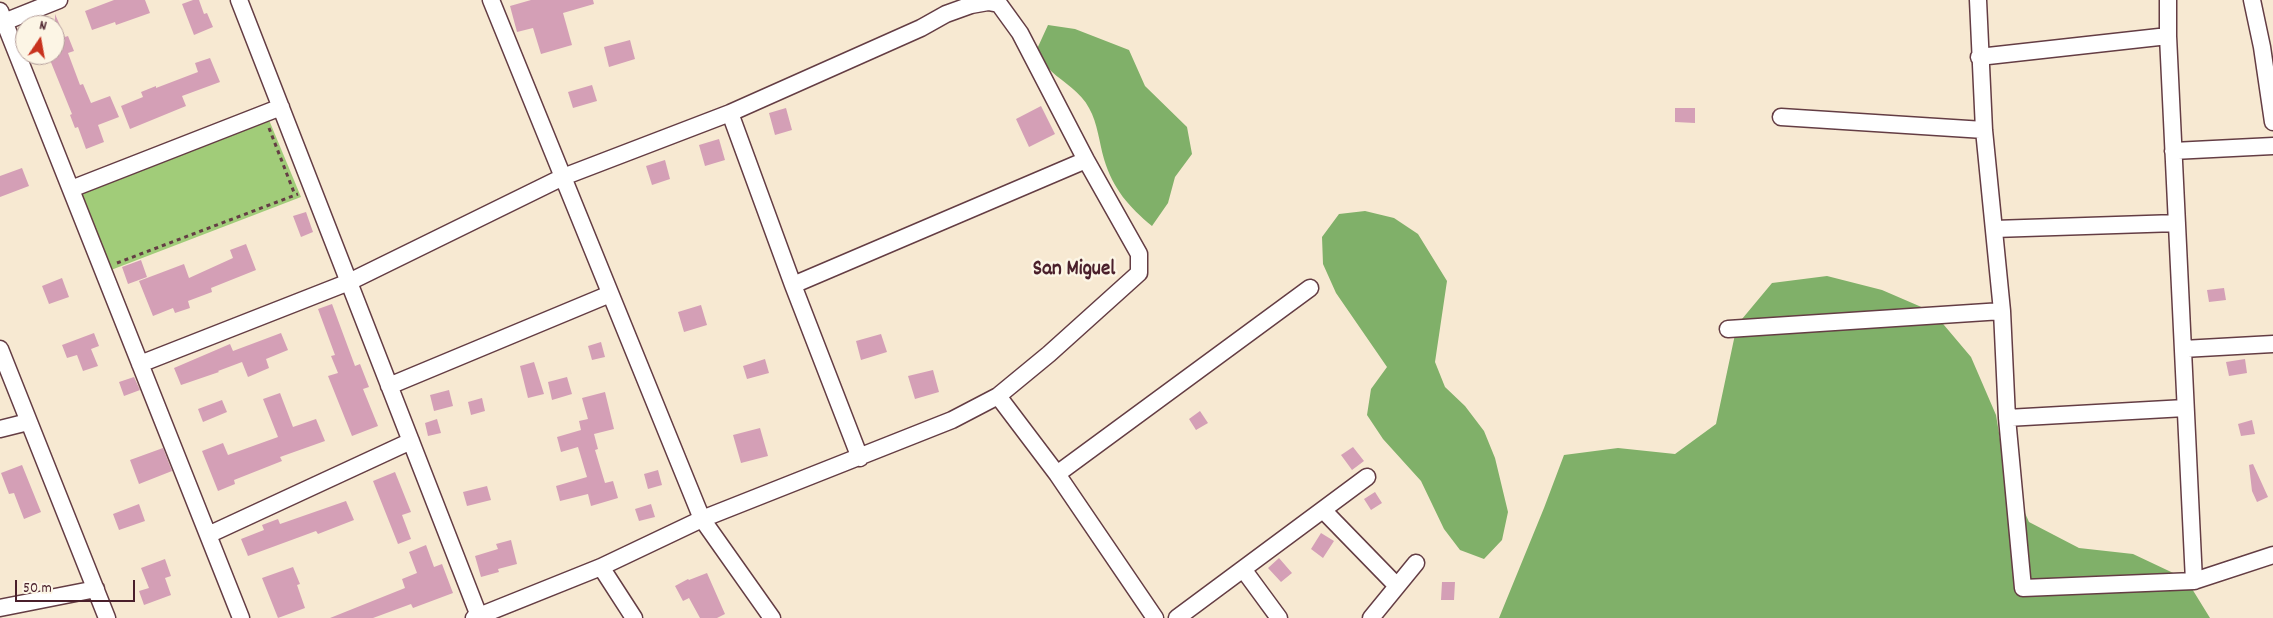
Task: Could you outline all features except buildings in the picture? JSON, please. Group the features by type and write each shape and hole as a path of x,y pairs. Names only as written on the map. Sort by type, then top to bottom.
{"street":[{"path":"59,0 3,25 71,189 242,618"},
{"path":"140,364 349,282 563,176 730,113 921,28 946,14 971,5 988,2 998,4 1020,33 1086,160 1139,254 1140,273 998,396 952,420 702,519 601,567 476,617 411,441 389,386 349,282 312,188 240,0"},
{"path":"491,0 702,519 772,618"},
{"path":"1978,0 1979,57 1984,130 2002,311 2007,418 2023,588 2194,581 2273,555"},
{"path":"2168,0 2173,151 2194,581"},
{"path":"2252,0 2268,47 2273,122"},
{"path":"1979,57 2168,36"},
{"path":"71,189 281,108"},
{"path":"730,113 793,285 860,458"},
{"path":"1781,117 1984,130"},
{"path":"2173,151 2273,146"},
{"path":"793,285 1086,160"},
{"path":"1994,229 2177,223"},
{"path":"1057,474 1310,288"},
{"path":"389,386 610,294"},
{"path":"1728,329 2002,311"},
{"path":"2183,349 2273,344"},
{"path":"0,349 107,618"},
{"path":"998,396 1057,474 1156,618"},
{"path":"2007,418 2185,408"},
{"path":"0,429 28,422"},
{"path":"208,535 411,441"},
{"path":"1177,618 1368,477"},
{"path":"1323,510 1396,585"},
{"path":"1370,618 1382,607 1396,585 1416,563"},
{"path":"601,567 634,618"},
{"path":"1243,569 1279,618"},
{"path":"0,608 96,589"}],"path":[{"path":"268,128 295,195"},
{"path":"103,269 312,188"}],"green space":[{"path":"1048,25 1075,29 1129,50 1145,86 1187,127 1192,154 1175,177 1168,203 1152,226 1123,197 1112,179 1104,159 1092,114 1086,102 1077,92 1051,71 1037,49"},
{"path":"269,120 301,197 111,270 82,194"},
{"path":"1365,211 1394,218 1418,234 1447,281 1435,362 1445,387 1465,406 1484,431 1495,458 1508,512 1502,540 1484,559 1460,550 1444,529 1421,481 1383,439 1367,415 1371,389 1387,367 1336,293 1323,264 1322,237 1339,214"},
{"path":"1827,276 1882,290 1933,312 1971,357 1996,415 2005,469 2029,522 2079,548 2133,554 2186,579 2210,618 1499,618 1564,455 1618,448 1675,454 1716,424 1737,325 1772,283"}],"district":[{"name":"San Miguel","path":"1074,271"}]}
